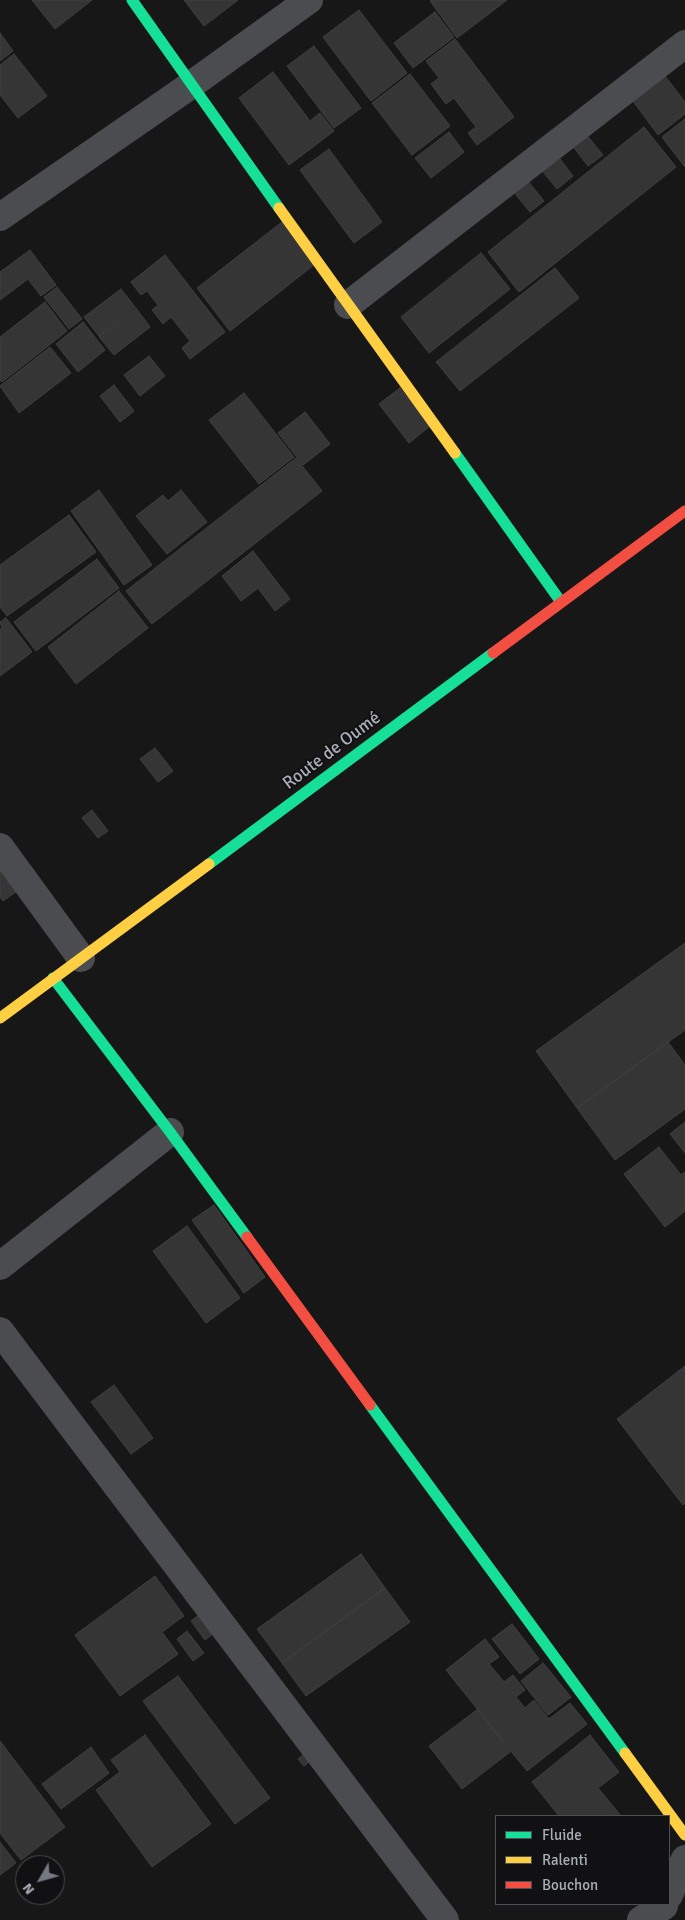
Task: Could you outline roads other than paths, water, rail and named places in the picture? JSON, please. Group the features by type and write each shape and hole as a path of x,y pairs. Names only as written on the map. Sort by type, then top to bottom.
{"street":[{"path":"132,0 561,602"},
{"path":"0,217 191,85 309,0"},
{"path":"348,305 685,44"},
{"name":"Route de Oumé","path":"0,1018 685,511"},
{"path":"0,846 81,958"},
{"path":"53,978 170,1132 685,1835"},
{"path":"0,1266 170,1132"},
{"path":"0,1330 445,1920"},
{"path":"670,1896 685,1859"},
{"path":"641,1920 666,1906"}]}
